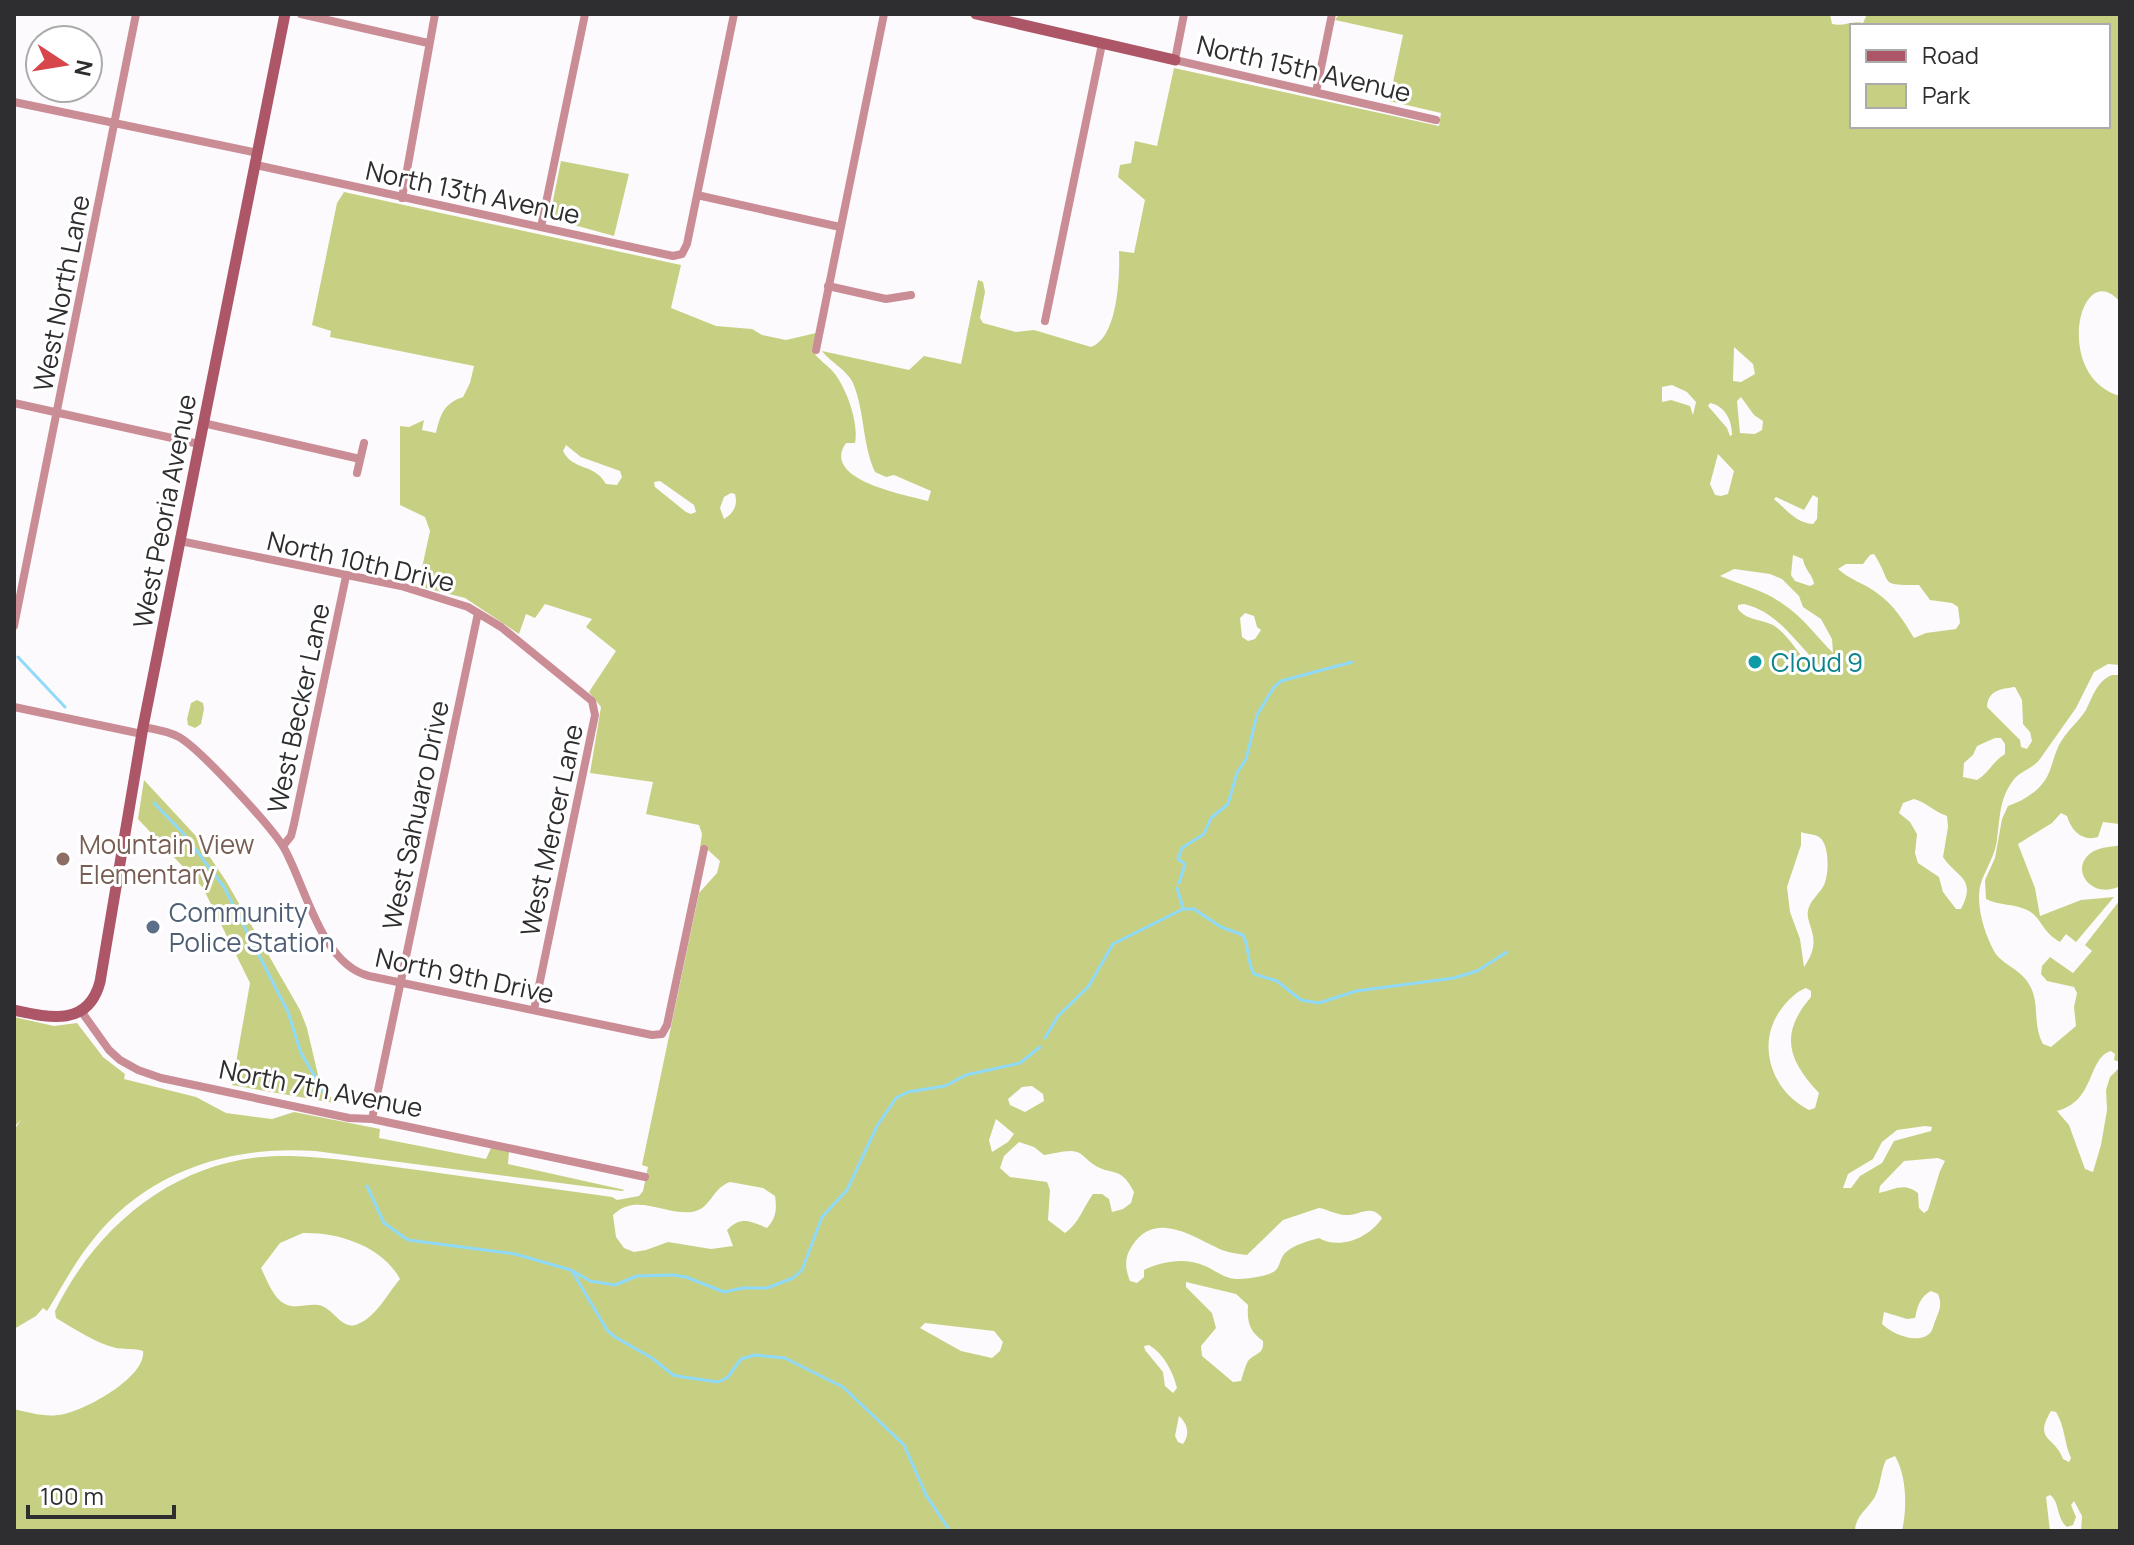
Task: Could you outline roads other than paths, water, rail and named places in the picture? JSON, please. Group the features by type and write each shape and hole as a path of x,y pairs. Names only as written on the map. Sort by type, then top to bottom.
{"main road":[{"name":"West Peoria Avenue","path":"81,1011 98,992 102,976 142,731 285,14"},
{"name":"North 15th Avenue","path":"976,14 1175,60"},
{"path":"14,1010 48,1018 81,1011"}],"street":[{"name":"West North Lane","path":"14,626 136,14"},
{"path":"301,14 428,43"},
{"path":"402,198 435,14"},
{"path":"541,227 585,14"},
{"path":"734,14 697,195 840,227"},
{"path":"816,350 884,14"},
{"path":"1175,60 1184,14"},
{"path":"1316,92 1332,14"},
{"path":"1045,321 1102,44"},
{"name":"North 15th Avenue","path":"1175,60 1436,120"},
{"name":"North 13th Avenue","path":"14,102 115,123 402,198 673,256 682,254 697,195"},
{"path":"828,286 886,299 911,295"},
{"path":"14,403 199,444"},
{"path":"203,423 360,459"},
{"path":"357,473 364,443"},
{"name":"North 10th Drive","path":"180,541 427,592 478,613 521,642 595,706"},
{"name":"West Becker Lane","path":"283,846 291,836 294,824 346,576"},
{"name":"West Sahuaro Drive","path":"372,1119 478,613"},
{"name":"West Mercer Lane","path":"534,1010 595,706"},
{"name":"North 9th Drive","path":"14,707 142,731 171,733 190,745 283,846 313,912 340,961 358,974 652,1035 662,1034 667,1025 704,849"},
{"name":"North 7th Avenue","path":"81,1011 109,1050 138,1070 172,1081 349,1118 372,1119 645,1177"}],"waterway":[{"path":"18,657 65,707"},
{"path":"1179,883 1185,864 1178,859 1182,848 1204,834 1211,818 1228,804 1237,773 1246,759 1257,715 1274,687 1281,681 1352,662"},
{"path":"154,803 183,833 224,887 288,1012 301,1053 324,1092"},
{"path":"1177,888 1183,908"},
{"path":"1045,1038 1058,1016 1088,987 1113,944 1183,909 1194,909 1221,927 1243,935 1254,974 1277,981 1301,1000 1319,1003 1356,991 1454,978 1477,971 1507,952"},
{"path":"367,1186 384,1223 408,1240 515,1254 571,1270 590,1281 615,1285 637,1276 673,1275 724,1292 767,1288 793,1278 802,1270 822,1217 847,1190 877,1126 896,1098 908,1092 945,1086 966,1075 1020,1063 1040,1047"},
{"path":"572,1271 607,1330 673,1375 718,1382 727,1378 741,1359 755,1355 785,1358 843,1387 904,1445 926,1495 950,1531"}],"place":[{"name":"Cloud 9","path":"1755,662"},
{"name":"Mountain View Elementary","path":"63,859"},
{"name":"Community Police Station","path":"153,927"}]}
